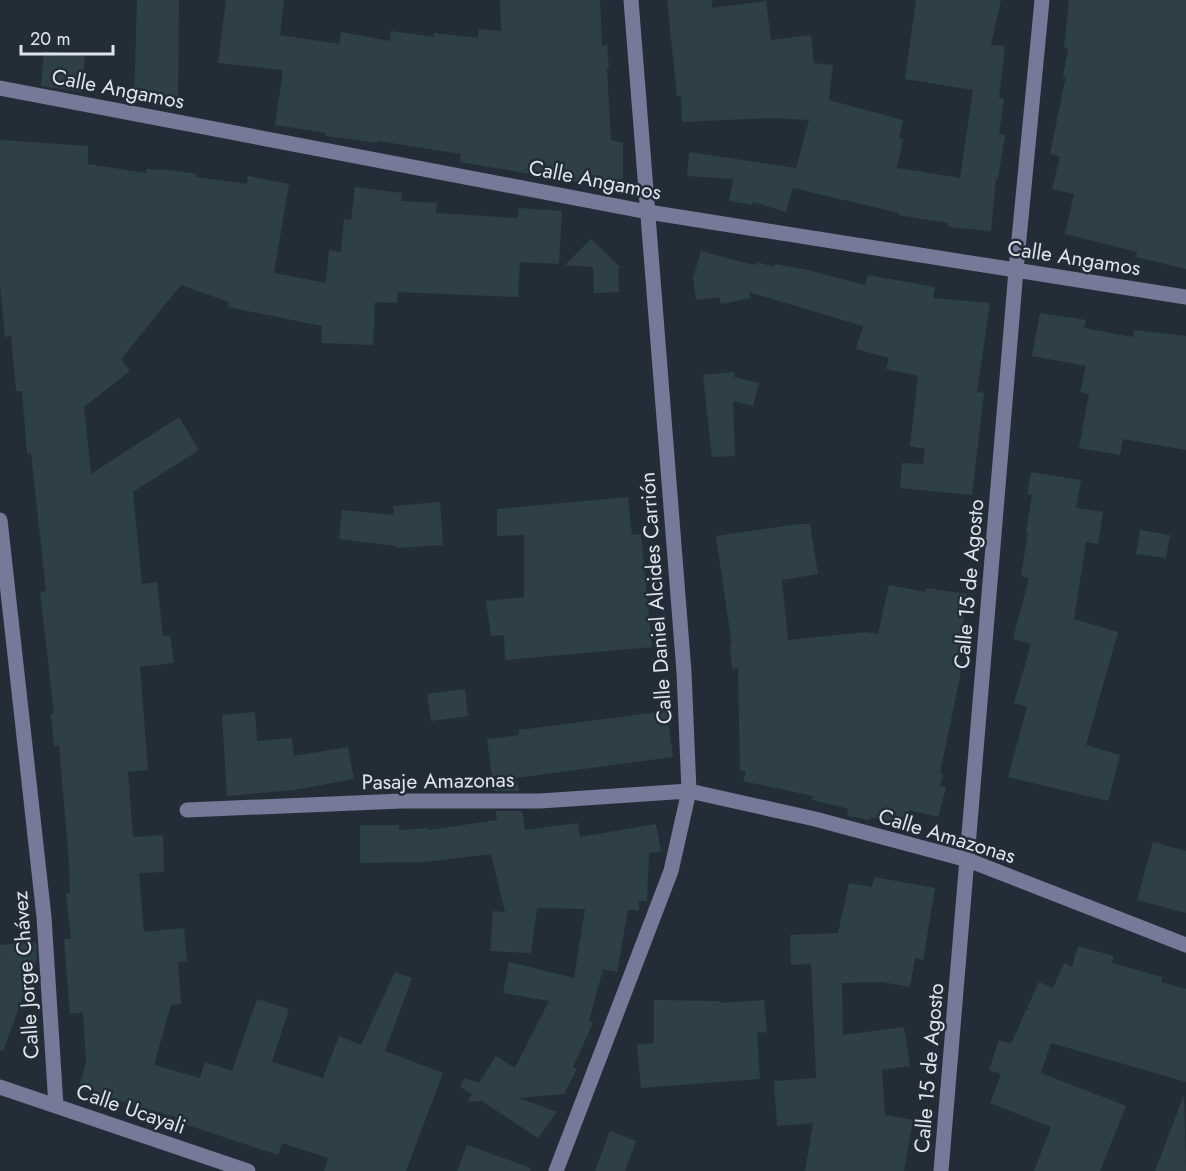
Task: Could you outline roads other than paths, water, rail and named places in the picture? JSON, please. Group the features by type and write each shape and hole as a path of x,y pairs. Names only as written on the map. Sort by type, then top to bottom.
{"street":[{"name":"Calle Daniel Alcides Carrión","path":"556,1171 671,871 689,791 684,672 631,0"},
{"name":"Calle 15 de Agosto","path":"941,1171 1016,270 1042,0"},
{"name":"Calle Angamos","path":"0,88 648,212 1186,297"},
{"name":"Calle Jorge Chávez","path":"0,520 44,917 56,1106"},
{"name":"Pasaje Amazonas","path":"187,810 402,801 540,801 689,791"},
{"name":"Calle Amazonas","path":"689,791 815,819 968,860 1186,945"},
{"name":"Calle Ucayali","path":"0,1087 248,1171"}]}
